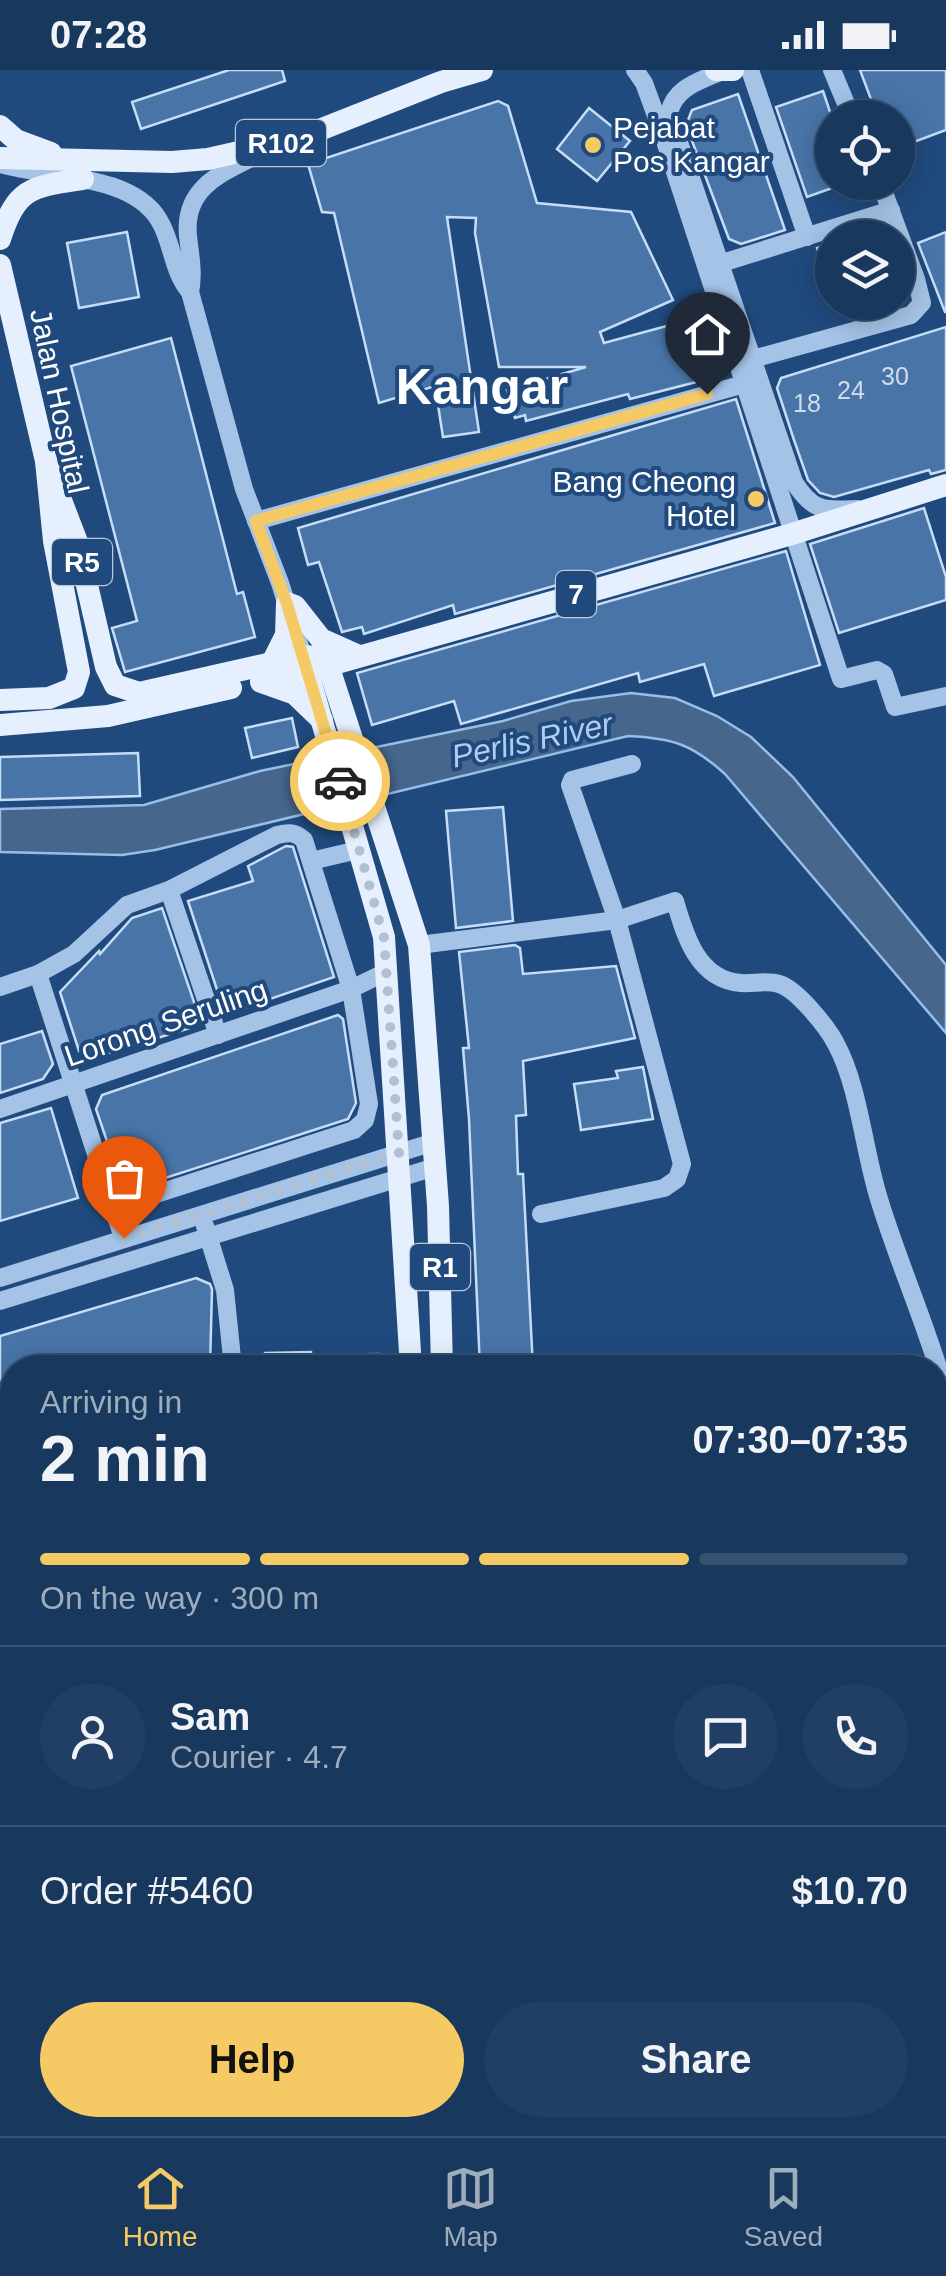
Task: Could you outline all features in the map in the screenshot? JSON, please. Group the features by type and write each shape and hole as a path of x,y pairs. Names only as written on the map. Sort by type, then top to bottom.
{"main road":[{"name":"R102","path":"68,159 172,162 208,159 278,144 482,70"},
{"path":"720,70 732,70"},
{"path":"0,126 16,140 68,159"},
{"path":"0,161 68,159"},
{"path":"0,240 10,210 25,193 82,179"},
{"name":"Jalan Hospital","path":"0,266 46,461 54,541 79,672"},
{"name":"R5","path":"46,461 77,542 106,667"},
{"name":"7","path":"0,725 133,711 313,664 360,656 792,534 946,486"},
{"path":"272,663 286,635 287,604 294,606 321,639 360,656"},
{"path":"106,667 115,685 139,692 272,663 313,664"},
{"name":"R1","path":"313,664 334,731 350,820 384,938 410,1355"},
{"path":"84,719 100,692 106,667"},
{"path":"79,672 100,692 133,711"},
{"path":"0,700 38,699 68,692 77,684 79,672"},
{"path":"256,681 295,694 334,731"},
{"name":"R1","path":"334,731 375,812 419,945 434,1142 442,1355"}],"street":[{"path":"635,70 644,83 662,132 842,679 876,670 884,674 896,706 946,696"},
{"path":"720,70 680,91 672,99 669,112 794,482 811,505 824,509 872,508"},
{"path":"750,70 807,237"},
{"path":"832,70 844,100"},
{"path":"278,144 199,190 187,222 190,292 244,488 313,664"},
{"path":"0,161 118,188 141,202 158,218 179,280 190,292"},
{"path":"752,359 911,315 918,309 922,303 919,288 887,200"},
{"path":"722,263 891,210"},
{"path":"256,521 744,384"},
{"path":"542,1214 664,1188 677,1179 682,1164 617,920 570,785 572,780 632,764"},
{"path":"0,986 38,974 74,954 128,905 169,890 288,832 304,840 350,989 369,1104 365,1120 354,1130 113,1208"},
{"path":"312,861 358,850"},
{"path":"169,890 218,1035"},
{"path":"419,945 617,920 675,901 702,965 722,980 778,983 792,990 836,1044 848,1074 878,1199 932,1355"},
{"name":"Lorong Seruling","path":"0,1109 350,989 388,971"},
{"path":"38,974 124,1238"},
{"path":"0,1278 434,1142"},
{"path":"0,1301 435,1167"},
{"path":"202,1214 225,1290 232,1355"}],"water":[{"name":"Perlis River","path":"631,693 675,698 717,716 751,737 793,777 946,965 946,1033 725,774 691,749 657,739 628,736 155,850 122,855 0,852 0,809 144,805 260,771 503,721 571,701"}],"building":[{"path":"229,70 282,70 285,81 141,129 132,102"},
{"path":"860,70 946,70 946,130 915,142 915,100 871,100"},
{"path":"823,91 826,100 815,100 815,194 807,197 776,107"},
{"path":"738,94 785,230 741,244 729,239 686,125 692,110"},
{"path":"498,101 508,106 537,203 631,212 673,300 600,332 604,343 696,318 712,378 630,399 628,394 526,421 525,415 515,418 507,390 586,367 499,367 475,233 476,218 447,217 479,432 443,437 435,386 379,403 334,213 322,212 308,164"},
{"name":"Pejabat Pos Kangar","path":"589,108 630,141 597,181 557,149"},
{"path":"127,232 139,297 79,308 67,243"},
{"path":"946,232 946,312 945,312 918,243"},
{"path":"946,327 946,470 931,474 929,470 834,497 820,493 808,480 794,440 777,388 781,378"},
{"path":"171,338 237,594 243,592 255,637 125,672 112,628 137,621 71,366"},
{"path":"736,399 775,523 455,614 453,605 364,634 362,627 342,632 319,562 308,565 298,528"},
{"path":"924,508 946,577 946,600 839,633 810,544"},
{"path":"786,551 820,665 714,696 704,664 640,682 638,673 461,724 454,701 372,725 357,673"},
{"path":"292,718 298,747 252,758 245,728"},
{"path":"138,753 140,796 0,800 0,757"},
{"path":"503,807 513,921 456,928 446,811"},
{"path":"286,846 293,847 334,977 238,1010 221,1002 188,901 253,881 248,866"},
{"path":"162,908 196,1008 190,1028 93,1058 79,1051 60,992 132,918"},
{"path":"515,945 520,948 523,974 616,966 635,1038 523,1061 526,1115 516,1116 518,1174 523,1174 532,1355 479,1355 463,1048 469,1048 459,952"},
{"path":"338,1015 343,1019 356,1103 348,1119 128,1190 123,1188 96,1109 102,1095"},
{"path":"42,1031 53,1064 43,1079 0,1093 0,1044"},
{"path":"643,1067 653,1119 581,1130 574,1084 618,1078 616,1071"},
{"path":"51,1108 78,1198 0,1221 0,1123"},
{"path":"196,1278 212,1289 210,1355 0,1355 0,1336"},
{"path":"311,1352 311,1355 265,1355"}],"way so far":[{"path":"124,1238 399,1153 384,938 340,781"}],"place":[{"name":"Pejabat Pos Kangar","path":"593,145"},
{"name":"Bang Cheong Hotel","path":"756,499"}],"district":[{"name":"Kangar","path":"482,386"}],"route":[{"path":"340,781 309,671 256,521 707,394"}]}
